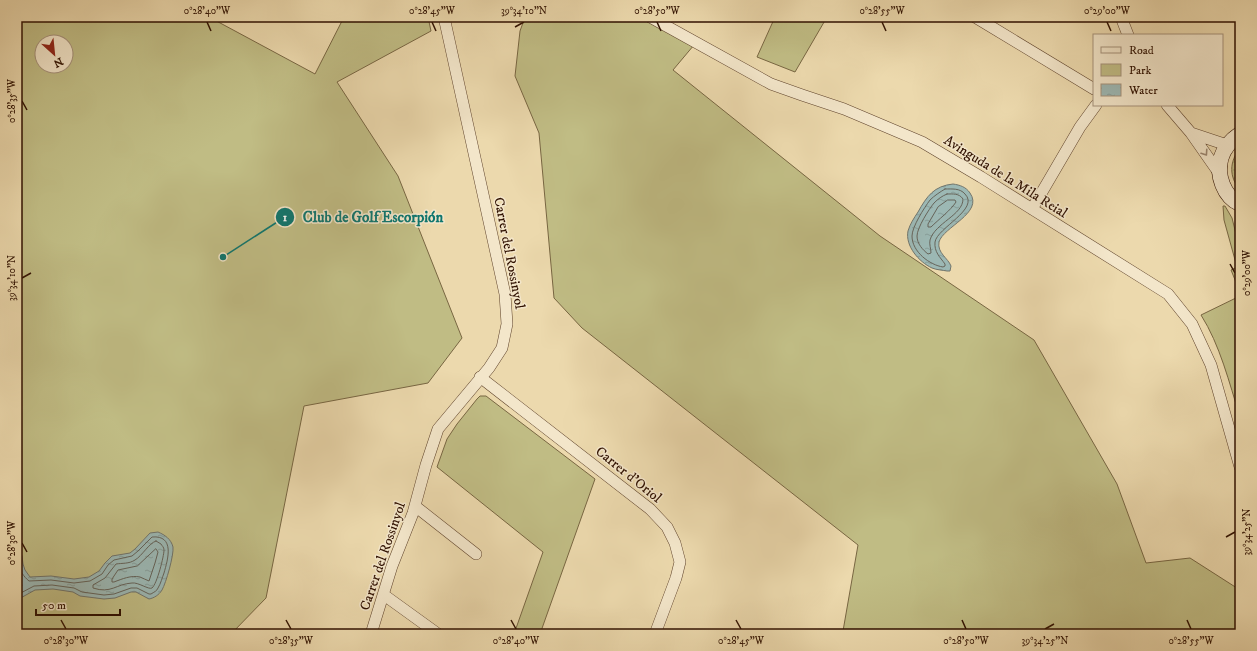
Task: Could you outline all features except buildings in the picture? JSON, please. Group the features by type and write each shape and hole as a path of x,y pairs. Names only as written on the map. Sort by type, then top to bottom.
{"main road":[{"path":"1239,206 1227,193 1219,173 1221,158 1227,145 1240,134"}],"street":[{"name":"Carrer del Rossinyol","path":"371,634 392,566 415,506 438,429 502,348 507,324 505,294 444,17"},
{"name":"Avinguda de la Mila Reial","path":"650,17 771,84 844,109 922,142 1168,294 1192,324 1211,365 1240,468"},
{"path":"975,17 1093,88"},
{"path":"1121,17 1128,34"},
{"path":"1032,209 1080,127 1095,106"},
{"path":"1168,106 1191,132 1219,173"},
{"path":"1191,132 1227,145"},
{"name":"Carrer d'Oriol","path":"480,377 650,509 667,527 675,543 680,562 676,578 655,634"},
{"path":"415,506 476,554"},
{"path":"384,595 438,634"}],"green space":[{"path":"17,17 209,17 315,74 344,17 428,17 431,31 337,82 398,176 462,338 428,383 304,406 266,598 231,634 17,634"},
{"path":"526,17 641,17 694,45 673,70 880,236 1034,340 1117,484 1146,563 1190,558 1240,590 1240,621 1234,634 839,634 843,631 858,545 582,328 554,298 539,133 515,76 520,31"},
{"path":"775,17 827,17 795,72 757,57"},
{"path":"1240,148 1240,190 1232,175 1232,164 1236,153"},
{"path":"1223,206 1225,206 1232,218 1240,250 1240,292 1231,270 1237,267 1224,220"},
{"path":"1240,296 1240,417 1219,351 1201,315"},
{"path":"480,396 486,396 595,479 540,634 514,634 543,552 437,467 447,439"}],"water":[{"path":"953,184 967,189 973,200 972,207 942,236 939,246 941,252 951,266 950,271 938,270 922,262 914,253 909,242 908,231 912,221 928,197 941,187"},
{"path":"158,532 169,540 172,544 173,551 164,586 155,597 149,599 136,592 131,592 115,598 104,599 80,596 73,592 53,589 35,590 17,600 17,546 22,556 25,570 30,577 51,576 74,579 89,577 99,571 112,556 130,553 150,533"}],"place":[{"name":"Club de Golf Escorpión","path":"223,257"}]}
